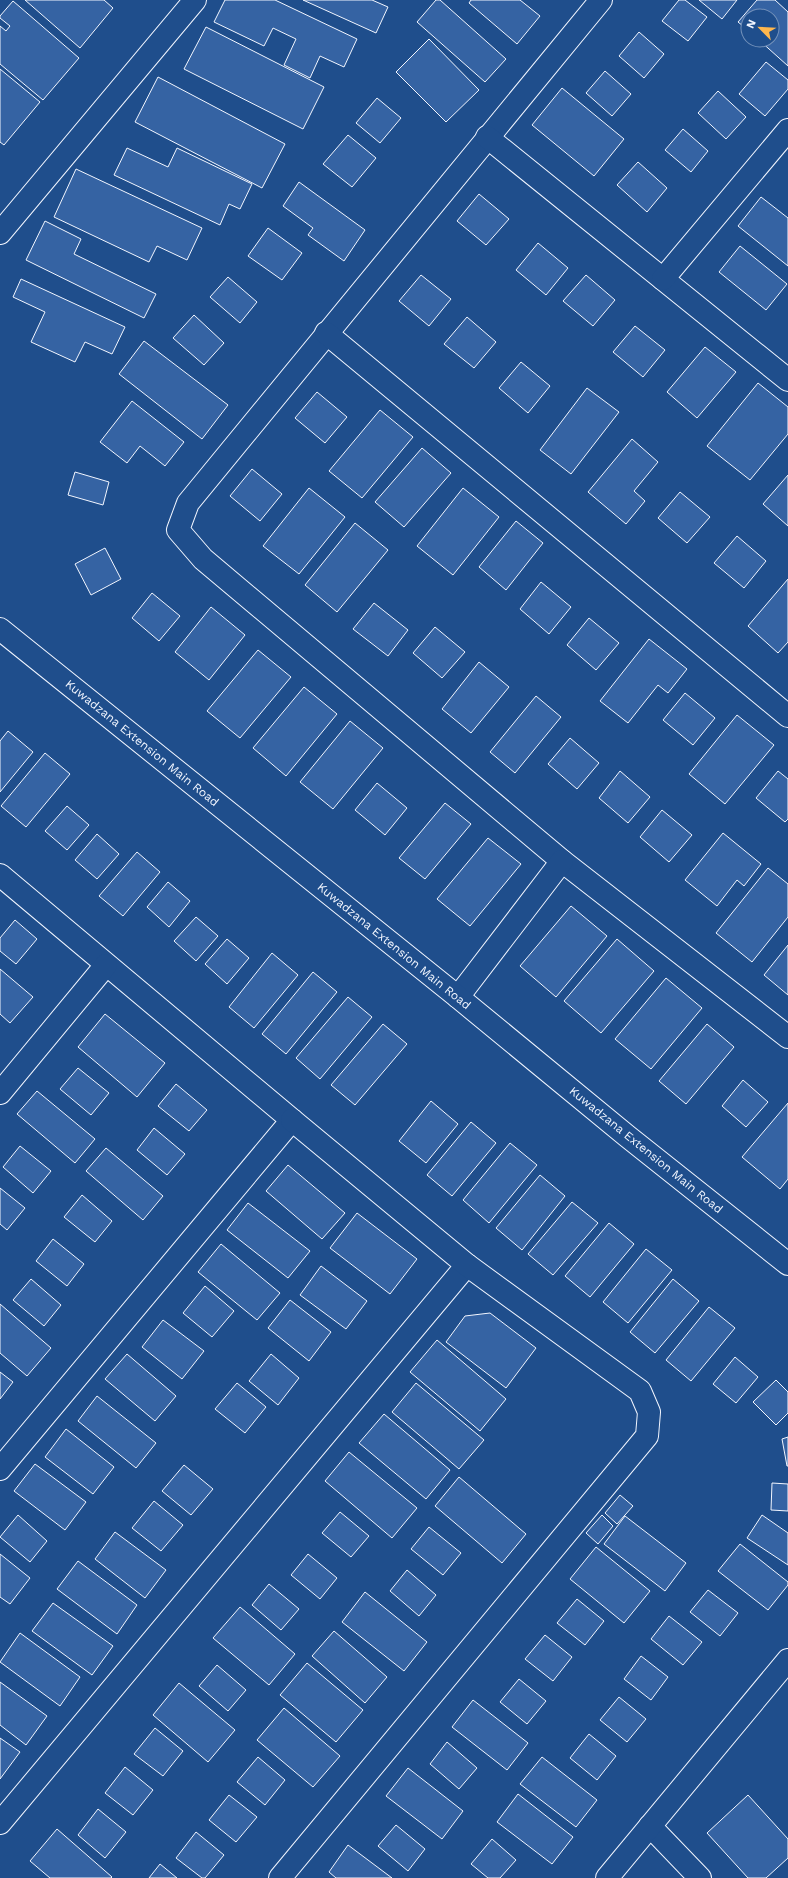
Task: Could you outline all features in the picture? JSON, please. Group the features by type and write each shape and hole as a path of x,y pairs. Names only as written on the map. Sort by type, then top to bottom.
{"street":[{"path":"0,233 195,0"},
{"path":"601,0 326,333 188,503 178,530 203,559 562,861 788,1037"},
{"path":"662,279 788,130"},
{"path":"487,137 788,380"},
{"path":"326,333 788,716"},
{"name":"Kuwadzana Extension Main Road","path":"0,629 458,997 627,1136 788,1264"},
{"path":"458,997 562,861"},
{"path":"0,875 467,1265 640,1391 649,1412 647,1436 280,1878"},
{"path":"0,1093 106,965"},
{"path":"0,1468 292,1120"},
{"path":"0,1823 467,1265"},
{"path":"606,1878 788,1660"},
{"path":"650,1826 700,1878"}],"building":[{"path":"25,0 104,0 113,8 80,48"},
{"path":"225,0 275,0 357,39 344,67 320,56 310,78 284,65 296,39 273,28 264,46 214,22"},
{"path":"303,0 372,0 388,7 376,33"},
{"path":"436,0 440,0 506,59 485,82 417,22"},
{"path":"471,0 520,0 540,16 517,44 469,3"},
{"path":"679,0 685,0 707,17 688,41 662,21"},
{"path":"699,0 737,0 722,19"},
{"path":"757,0 775,0 788,12 788,66 768,48 780,48 780,8 750,8"},
{"path":"13,1 79,58 43,100 0,64 0,26 6,31 10,26 0,18 0,16"},
{"path":"206,27 324,87 303,129 184,69"},
{"path":"639,32 664,54 644,78 619,56"},
{"path":"429,39 479,90 446,122 396,72"},
{"path":"766,62 788,80 788,89 765,116 739,94"},
{"path":"0,69 40,102 4,145 0,142"},
{"path":"605,71 631,94 612,116 586,93"},
{"path":"158,77 285,144 262,188 135,122"},
{"path":"562,88 624,139 594,176 532,125"},
{"path":"718,91 746,117 726,139 698,113"},
{"path":"377,98 401,118 380,143 356,123"},
{"path":"683,129 708,151 691,172 665,150"},
{"path":"348,135 376,158 352,187 323,164"},
{"path":"127,148 168,167 177,148 252,184 240,209 229,204 220,225 114,175"},
{"path":"638,162 667,188 647,212 617,185"},
{"path":"76,169 202,228 187,260 157,246 149,262 54,217"},
{"path":"299,182 365,230 344,261 308,235 313,228 283,206"},
{"path":"479,194 509,219 486,245 457,221"},
{"path":"761,197 788,218 788,266 738,226"},
{"path":"45,221 81,239 74,254 156,294 144,318 26,260"},
{"path":"268,228 302,253 282,280 248,256"},
{"path":"538,243 568,268 546,295 516,270"},
{"path":"740,246 787,284 766,310 719,272"},
{"path":"421,275 451,299 429,326 399,301"},
{"path":"586,275 615,300 593,326 563,301"},
{"path":"228,277 257,302 240,323 210,297"},
{"path":"21,279 125,327 112,354 85,342 75,362 31,342 45,312 13,297"},
{"path":"194,315 224,343 204,365 173,338"},
{"path":"467,317 496,342 474,368 444,344"},
{"path":"635,326 665,350 643,377 613,352"},
{"path":"144,341 228,405 202,439 119,374"},
{"path":"705,347 736,372 697,418 667,392"},
{"path":"521,362 550,386 528,413 499,388"},
{"path":"758,383 788,407 788,434 750,480 707,446"},
{"path":"587,388 619,412 571,474 540,450"},
{"path":"317,392 347,417 325,443 295,418"},
{"path":"132,401 184,442 165,466 140,446 127,463 100,442"},
{"path":"380,410 413,437 362,498 329,471"},
{"path":"632,439 658,462 634,491 645,501 626,524 588,492"},
{"path":"422,448 451,473 404,527 375,502"},
{"path":"252,469 282,494 260,521 230,496"},
{"path":"75,472 109,482 103,505 68,495"},
{"path":"788,475 788,526 763,504"},
{"path":"309,488 345,517 299,574 263,546"},
{"path":"463,488 499,517 453,575 417,546"},
{"path":"680,492 710,517 687,543 658,518"},
{"path":"516,521 543,543 506,590 479,567"},
{"path":"355,523 388,550 337,612 305,585"},
{"path":"737,536 766,561 744,588 714,563"},
{"path":"105,548 121,579 91,595 75,564"},
{"path":"788,579 788,642 778,653 748,626"},
{"path":"541,582 571,607 549,634 520,609"},
{"path":"152,593 180,616 159,641 132,618"},
{"path":"374,603 408,630 388,656 353,629"},
{"path":"211,607 245,635 209,680 175,652"},
{"path":"589,618 619,643 596,670 567,645"},
{"path":"435,627 465,652 442,678 413,653"},
{"path":"649,639 687,669 668,693 658,685 628,723 600,701"},
{"path":"258,650 291,677 240,738 207,711"},
{"path":"479,662 509,687 471,733 442,709"},
{"path":"304,687 337,714 286,776 253,748"},
{"path":"685,693 715,718 693,745 663,720"},
{"path":"536,696 561,717 515,773 490,752"},
{"path":"737,715 774,745 725,804 689,774"},
{"path":"350,721 383,748 333,809 300,782"},
{"path":"8,731 33,752 0,792 0,741"},
{"path":"570,738 599,763 577,789 548,764"},
{"path":"45,753 70,774 26,827 1,806"},
{"path":"620,771 650,797 628,823 599,798"},
{"path":"778,771 788,779 788,819 785,822 756,798"},
{"path":"377,783 407,808 385,835 355,810"},
{"path":"445,803 471,824 425,879 399,858"},
{"path":"67,806 89,825 67,850 45,831"},
{"path":"662,810 692,835 669,862 640,837"},
{"path":"723,833 761,864 744,886 737,880 717,906 685,880"},
{"path":"97,834 119,854 97,879 75,860"},
{"path":"488,838 521,864 470,926 437,899"},
{"path":"137,852 160,872 123,916 99,896"},
{"path":"768,868 788,884 788,917 752,962 716,933"},
{"path":"168,882 190,901 169,927 147,907"},
{"path":"571,906 607,936 556,997 520,966"},
{"path":"196,917 218,936 196,961 174,941"},
{"path":"15,920 37,939 16,964 0,951 0,938"},
{"path":"227,939 249,958 227,984 205,964"},
{"path":"617,939 654,971 601,1033 564,1001"},
{"path":"788,945 788,995 764,975"},
{"path":"272,953 298,975 254,1028 229,1007"},
{"path":"0,969 33,997 10,1023 0,1014"},
{"path":"313,972 337,992 286,1054 262,1034"},
{"path":"666,978 702,1008 651,1069 615,1039"},
{"path":"348,997 372,1017 320,1079 296,1058"},
{"path":"105,1014 165,1063 137,1097 78,1047"},
{"path":"383,1024 407,1044 355,1105 331,1085"},
{"path":"707,1024 734,1047 686,1104 659,1081"},
{"path":"78,1068 109,1093 91,1115 60,1089"},
{"path":"743,1080 768,1102 746,1127 722,1106"},
{"path":"176,1084 207,1110 189,1131 158,1106"},
{"path":"37,1091 95,1139 75,1163 17,1114"},
{"path":"431,1101 458,1124 426,1163 399,1141"},
{"path":"788,1103 788,1179 780,1189 742,1157"},
{"path":"471,1122 496,1143 452,1196 427,1175"},
{"path":"154,1128 185,1154 167,1175 137,1150"},
{"path":"510,1143 537,1165 489,1223 463,1200"},
{"path":"20,1146 51,1171 33,1193 3,1167"},
{"path":"106,1148 163,1196 143,1220 86,1171"},
{"path":"288,1165 345,1213 322,1239 266,1191"},
{"path":"540,1175 565,1196 522,1250 496,1228"},
{"path":"0,1188 25,1208 7,1230 0,1224"},
{"path":"82,1195 112,1221 95,1242 64,1217"},
{"path":"572,1202 598,1223 553,1275 528,1254"},
{"path":"248,1203 310,1251 288,1278 227,1230"},
{"path":"357,1213 417,1259 390,1294 330,1248"},
{"path":"609,1223 634,1244 590,1297 565,1276"},
{"path":"53,1239 84,1264 67,1286 36,1261"},
{"path":"221,1244 280,1293 257,1320 198,1272"},
{"path":"646,1249 672,1270 628,1323 603,1302"},
{"path":"321,1266 367,1301 346,1329 300,1295"},
{"path":"31,1279 61,1305 44,1326 13,1300"},
{"path":"673,1279 699,1301 655,1353 630,1332"},
{"path":"205,1286 234,1311 212,1337 183,1313"},
{"path":"290,1300 331,1332 309,1361 268,1328"},
{"path":"0,1304 51,1348 27,1376 0,1353"},
{"path":"709,1307 735,1328 691,1381 666,1360"},
{"path":"490,1313 536,1348 506,1388 446,1342 465,1316"},
{"path":"163,1320 204,1351 182,1379 142,1347"},
{"path":"437,1340 506,1399 480,1431 410,1372"},
{"path":"127,1354 176,1396 155,1421 105,1379"},
{"path":"271,1354 299,1378 278,1405 249,1381"},
{"path":"735,1357 758,1377 736,1403 713,1384"},
{"path":"0,1372 13,1382 0,1399"},
{"path":"776,1380 788,1392 788,1413 776,1425 753,1402"},
{"path":"237,1383 266,1407 245,1433 215,1409"},
{"path":"416,1383 484,1440 459,1469 392,1412"},
{"path":"97,1396 156,1443 136,1468 78,1421"},
{"path":"384,1414 450,1470 426,1499 359,1443"},
{"path":"66,1429 114,1467 93,1494 45,1457"},
{"path":"788,1437 788,1466 787,1466 782,1439"},
{"path":"349,1452 417,1508 392,1538 325,1481"},
{"path":"35,1464 86,1502 65,1530 14,1491"},
{"path":"184,1465 213,1489 191,1515 162,1491"},
{"path":"459,1477 526,1534 502,1563 435,1506"},
{"path":"772,1483 788,1484 788,1511 771,1510"},
{"path":"620,1495 633,1506 617,1524 605,1513"},
{"path":"154,1501 183,1525 161,1551 132,1528"},
{"path":"340,1512 369,1536 351,1557 322,1533"},
{"path":"18,1515 47,1541 30,1562 0,1537"},
{"path":"602,1515 613,1526 598,1544 586,1533"},
{"path":"762,1515 788,1533 788,1565 747,1538"},
{"path":"625,1516 686,1563 665,1591 604,1544"},
{"path":"429,1527 461,1553 443,1575 411,1549"},
{"path":"115,1532 166,1570 145,1598 95,1559"},
{"path":"740,1544 788,1582 788,1585 768,1610 718,1571"},
{"path":"596,1547 650,1591 624,1623 570,1579"},
{"path":"0,1554 30,1578 10,1604 0,1597"},
{"path":"308,1554 337,1578 320,1599 291,1575"},
{"path":"78,1561 137,1605 117,1634 57,1589"},
{"path":"407,1570 436,1595 419,1616 390,1591"},
{"path":"269,1584 299,1609 281,1630 252,1605"},
{"path":"708,1590 738,1613 720,1636 690,1612"},
{"path":"365,1592 427,1642 404,1671 342,1622"},
{"path":"577,1599 604,1621 585,1645 557,1623"},
{"path":"53,1603 113,1646 92,1675 32,1631"},
{"path":"240,1607 295,1654 269,1685 213,1638"},
{"path":"669,1616 702,1642 683,1665 651,1639"},
{"path":"334,1631 387,1677 365,1703 312,1656"},
{"path":"20,1633 80,1677 60,1706 0,1662"},
{"path":"545,1635 572,1657 553,1681 525,1659"},
{"path":"641,1656 668,1677 651,1700 624,1679"},
{"path":"307,1663 363,1710 336,1742 280,1695"},
{"path":"217,1665 246,1690 228,1711 199,1686"},
{"path":"519,1679 546,1701 527,1724 500,1702"},
{"path":"0,1682 47,1716 26,1745 0,1725"},
{"path":"179,1683 235,1730 208,1762 153,1715"},
{"path":"619,1697 646,1719 627,1742 600,1720"},
{"path":"473,1700 528,1743 507,1770 452,1727"},
{"path":"284,1708 340,1756 313,1787 257,1740"},
{"path":"155,1728 183,1751 163,1776 134,1754"},
{"path":"589,1734 616,1756 597,1780 570,1758"},
{"path":"0,1738 20,1752 0,1779"},
{"path":"447,1742 477,1768 459,1789 430,1764"},
{"path":"258,1757 285,1780 265,1805 237,1782"},
{"path":"542,1757 597,1800 576,1827 520,1784"},
{"path":"125,1767 153,1790 133,1815 105,1793"},
{"path":"408,1768 463,1811 442,1839 386,1796"},
{"path":"518,1794 573,1837 552,1864 497,1822"},
{"path":"229,1795 257,1817 236,1842 209,1820"},
{"path":"748,1795 788,1839 788,1858 766,1878 748,1878 707,1833"},
{"path":"98,1809 126,1832 105,1858 78,1835"},
{"path":"396,1825 425,1849 408,1871 378,1846"},
{"path":"57,1829 112,1877 50,1878 30,1861"},
{"path":"196,1832 224,1855 205,1878 202,1878 176,1858"},
{"path":"492,1839 516,1860 500,1878 488,1878 471,1864"},
{"path":"348,1845 392,1878 336,1878 329,1872"},
{"path":"160,1864 177,1878 149,1878"}]}
